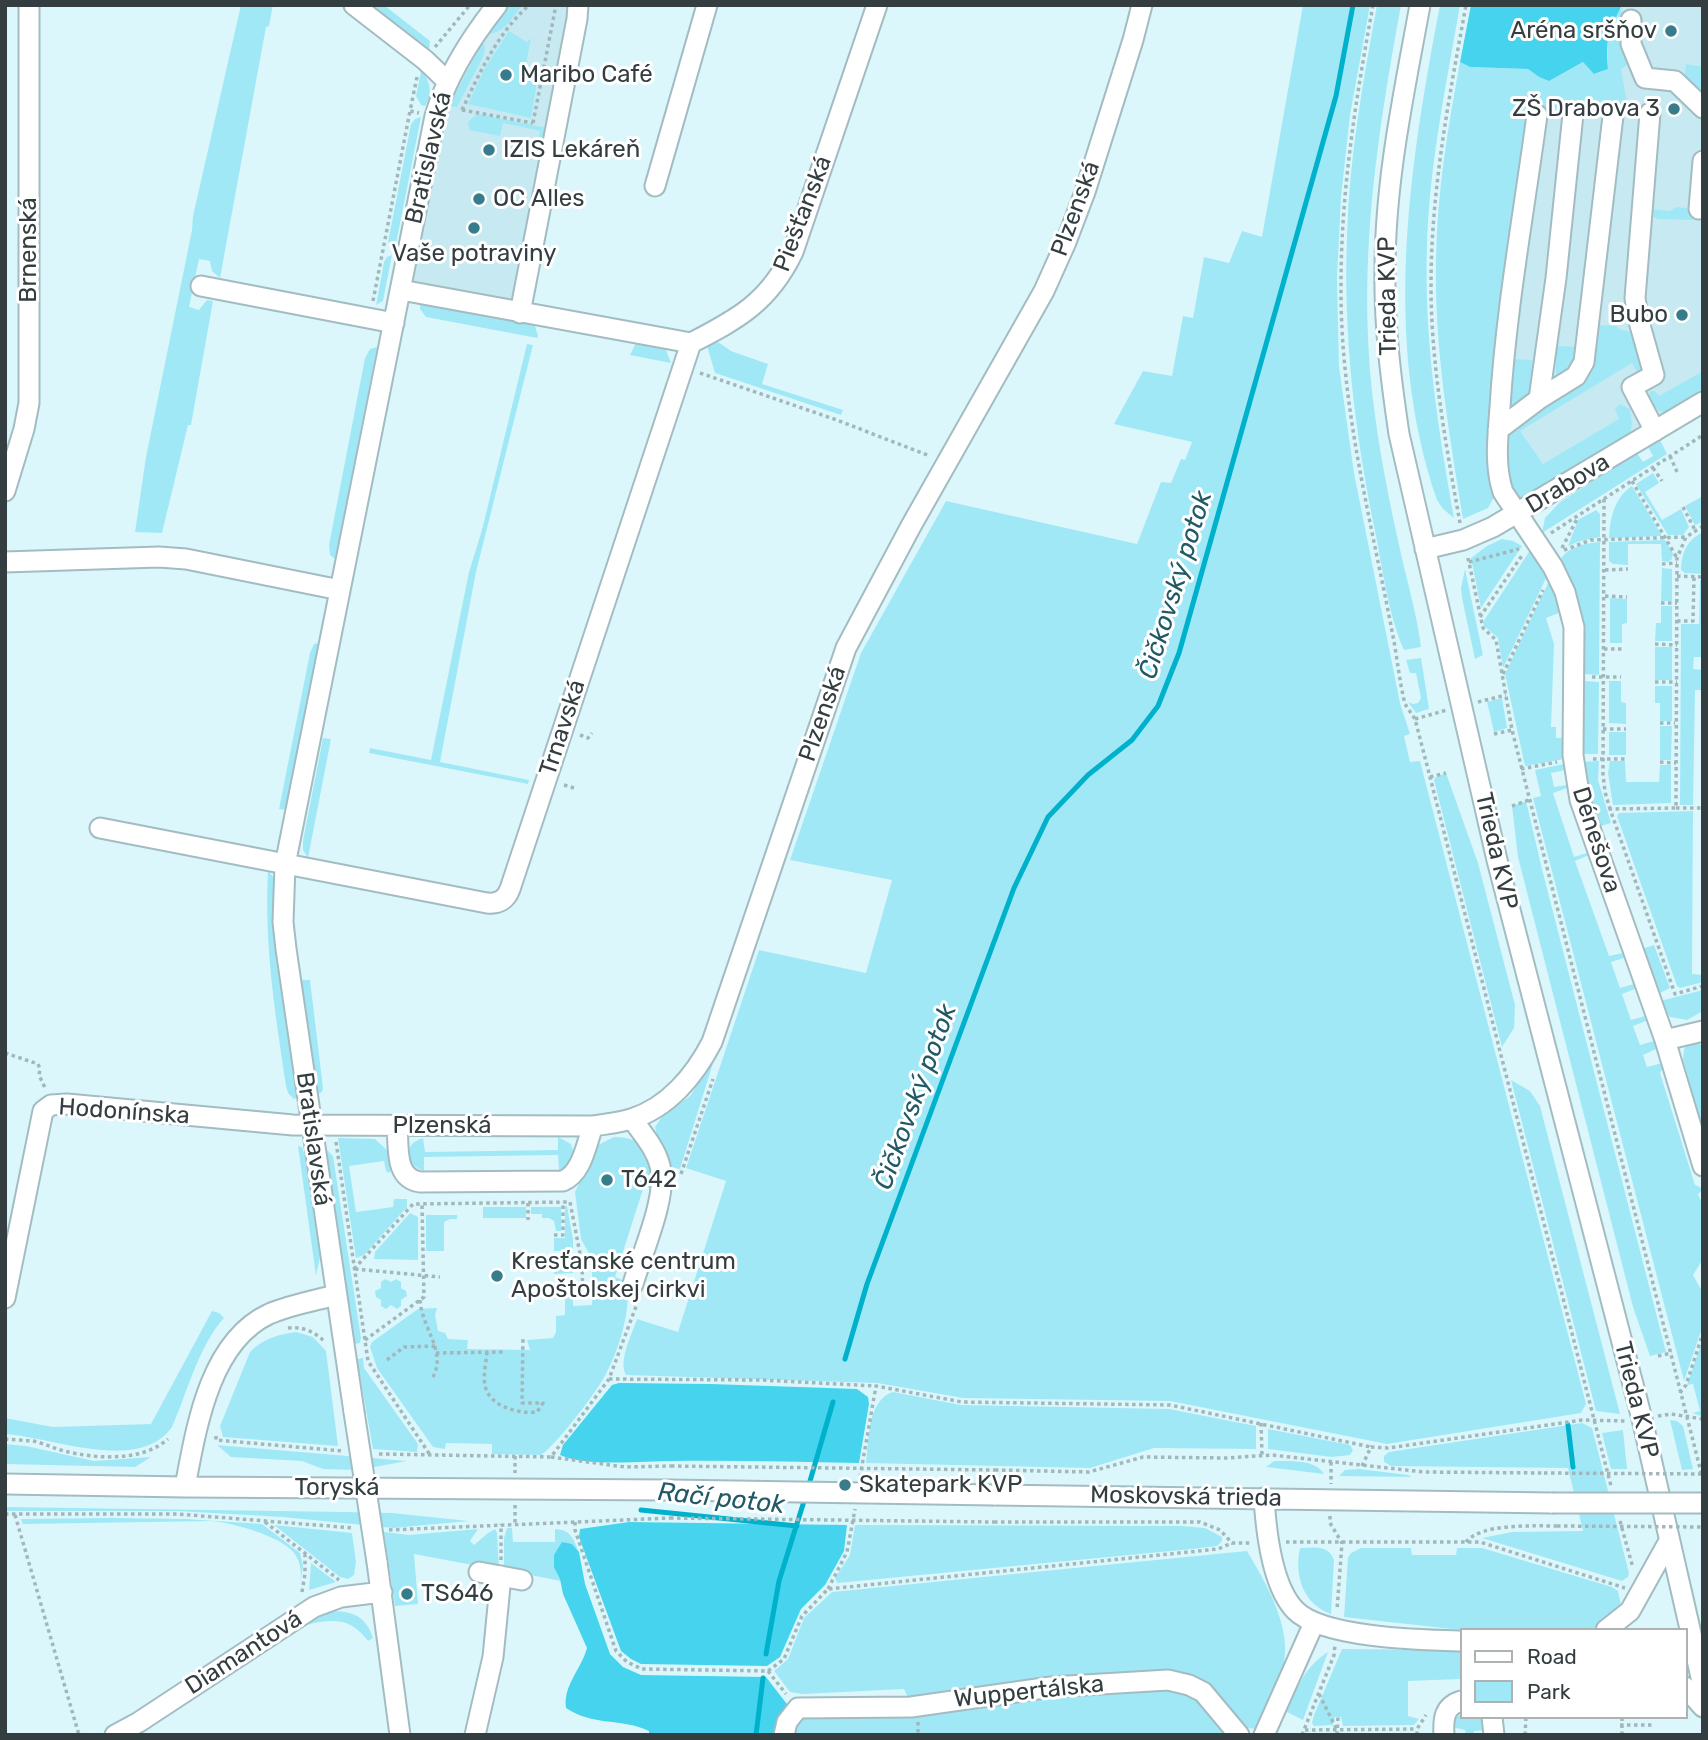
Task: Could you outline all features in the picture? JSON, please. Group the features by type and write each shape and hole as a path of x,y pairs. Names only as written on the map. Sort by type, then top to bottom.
{"street":[{"name":"Brnenská","path":"5,491 29,403 29,5"},
{"path":"354,5 425,60 447,81"},
{"name":"Bratislavská","path":"400,1735 382,1592 283,922 285,865 435,116 447,81 468,44 497,5"},
{"path":"520,313 578,5"},
{"path":"654,186 707,5"},
{"name":"Piešťanská","path":"691,343 741,316 766,295 785,269 793,253 877,5"},
{"name":"Plzenská","path":"312,1126 593,1126 632,1119 677,1092 690,1079 712,1042 846,648 1049,279 1085,192 1142,5"},
{"name":"Trieda KVP","path":"1420,5 1397,135 1385,269 1390,373 1399,434 1497,860 1642,1419 1701,1667 1703,1686"},
{"path":"1631,20 1630,44 1645,78 1675,81 1703,108"},
{"path":"1650,113 1635,298 1654,374 1632,387 1655,431"},
{"path":"1539,399 1556,278 1573,114"},
{"name":"Dénešova","path":"1537,115 1503,363 1498,430 1500,484 1553,567 1565,592 1574,627 1573,755 1580,800 1665,1040 1703,1166"},
{"path":"1498,430 1539,399 1576,376 1584,362 1613,116"},
{"path":"1699,209 1703,161"},
{"path":"201,286 394,323"},
{"path":"401,290 691,343"},
{"name":"Trnavská","path":"285,865 487,903 499,903 504,899 510,889 691,343"},
{"name":"Drabova","path":"1425,549 1464,540 1518,514 1703,402"},
{"path":"5,562 159,557 186,559 340,590"},
{"path":"100,828 285,865"},
{"path":"1665,1040 1703,1031"},
{"name":"Hodonínska","path":"5,1298 43,1111 51,1105 312,1126"},
{"path":"632,1119 652,1146 660,1167 662,1191 633,1283"},
{"path":"397,1126 403,1171 409,1180 420,1182 563,1181 572,1177 577,1169 593,1126"},
{"path":"185,1487 201,1412 219,1367 233,1342 245,1330 268,1315 336,1295"},
{"name":"Toryská","path":"5,1483 185,1487 670,1490"},
{"name":"Moskovská trieda","path":"670,1490 1703,1503"},
{"path":"1264,1498 1269,1542 1282,1587 1297,1613 1314,1623 1349,1632 1460,1641"},
{"path":"1609,1628 1630,1611 1669,1541"},
{"path":"479,1572 522,1580"},
{"path":"475,1735 493,1657 501,1576"},
{"name":"Diamantová","path":"115,1735 139,1722 295,1618 326,1601 382,1592"},
{"path":"1264,1735 1314,1623"},
{"name":"Wuppertálska","path":"797,1708 911,1707 1051,1687 1168,1681 1189,1685 1203,1692 1239,1735"},
{"path":"1687,1689 1703,1707"},
{"path":"1444,1735 1444,1715 1449,1708 1460,1702"},
{"path":"784,1735 786,1722 797,1708"}],"path":[{"path":"370,319 418,70 470,5"},
{"path":"529,5 487,57 461,110 556,128"},
{"path":"533,123 556,5"},
{"path":"1373,5 1354,115 1343,222 1340,288 1346,384 1357,464 1405,704 1415,719 1613,1493"},
{"path":"1466,5 1442,136 1435,191 1431,287 1435,365 1464,540 1480,617 1483,628 1496,640 1521,769 1703,1480"},
{"path":"410,111 435,116"},
{"path":"681,369 708,375 927,454"},
{"path":"1536,542 1703,435"},
{"path":"1670,456 1676,472"},
{"path":"1653,468 1662,481"},
{"path":"1632,481 1677,558"},
{"path":"1604,499 1602,677 1605,792 1675,994 1703,986"},
{"path":"1683,508 1695,530"},
{"path":"1578,516 1560,552 1583,542 1686,537"},
{"path":"1676,808 1677,558 1686,537 1703,526"},
{"path":"1469,562 1528,548 1480,617"},
{"path":"1662,564 1677,564"},
{"path":"1502,676 1553,567"},
{"path":"1605,570 1628,569"},
{"path":"1677,576 1703,577"},
{"path":"1677,621 1693,621 1694,577"},
{"path":"1605,596 1627,597"},
{"path":"1661,603 1677,603"},
{"path":"1656,644 1677,645"},
{"path":"1604,649 1622,649"},
{"path":"1602,677 1621,677"},
{"path":"1655,682 1676,682"},
{"path":"1660,723 1676,723"},
{"path":"1603,729 1626,729"},
{"path":"1494,734 1512,730"},
{"path":"572,733 588,738 592,733"},
{"path":"1597,759 1626,759"},
{"path":"1660,762 1676,763"},
{"path":"1521,769 1535,766"},
{"path":"1430,778 1446,773"},
{"path":"1512,806 1529,800"},
{"path":"1610,809 1703,808"},
{"path":"5,1053 38,1063 39,1075 51,1105"},
{"path":"333,1126 368,1361 430,1455"},
{"path":"554,1235 563,1235 563,1202"},
{"path":"354,1269 413,1205 570,1202 582,1264 583,1300"},
{"path":"528,1203 528,1220"},
{"path":"365,1340 424,1297 422,1204"},
{"path":"354,1269 440,1277"},
{"path":"420,1300 426,1329 436,1346 437,1371 431,1380"},
{"path":"284,1329 306,1329 328,1345"},
{"path":"1680,1393 1686,1385 1703,1333"},
{"path":"487,1353 484,1384 491,1397 508,1409 537,1412 543,1403 522,1403 523,1338"},
{"path":"387,1360 404,1346 436,1346"},
{"path":"436,1353 503,1352"},
{"path":"1658,1356 1672,1353"},
{"path":"609,1378 761,1380 876,1386 962,1402 1170,1405 1371,1447 1388,1448 1593,1420"},
{"path":"863,1460 876,1386"},
{"path":"1671,1413 1703,1419"},
{"path":"1261,1423 1262,1455"},
{"path":"215,1427 216,1440"},
{"path":"5,1439 31,1441 61,1450 98,1456 153,1451 168,1439"},
{"path":"1362,1466 1371,1447"},
{"path":"551,1457 625,1467 1090,1472 1143,1457 1226,1458 1262,1455 1424,1472 1703,1474"},
{"path":"5,1514 177,1514 357,1528"},
{"path":"15,1514 79,1735"},
{"path":"379,1530 670,1518 1199,1522 1220,1530 1232,1543"},
{"path":"1620,1520 1631,1559 1633,1578"},
{"path":"264,1521 333,1576"},
{"path":"575,1522 575,1530 616,1651 627,1662 642,1669 768,1671 784,1659 802,1616 828,1589 847,1552"},
{"path":"501,1524 501,1576"},
{"path":"1466,1542 1479,1533 1517,1526 1703,1527"},
{"path":"828,1589 1218,1549 1232,1543 1480,1542 1630,1589 1630,1611"},
{"path":"295,1618 306,1574 305,1554"},
{"path":"768,1671 797,1708"},
{"path":"1318,1694 1337,1732"},
{"path":"1337,1732 1338,1717"},
{"path":"1622,1719 1622,1735"},
{"path":"1621,1725 1654,1725"},
{"path":"1305,1730 1337,1732 1417,1729 1417,1735"}],"shaded area":[{"path":"497,5 578,5 520,313 401,290 435,116"},
{"path":"1471,5 1622,5 1609,36 1608,69 1594,74 1583,62 1549,81 1528,69 1470,67 1460,62"},
{"path":"1622,5 1703,5 1703,404 1518,514 1500,484 1539,108 1632,61 1621,44"},
{"path":"619,1383 857,1389 868,1397 869,1404 859,1463 599,1462 560,1455 563,1445 612,1385"},
{"path":"629,1522 847,1525 844,1551 825,1585 801,1609 780,1657 767,1666 641,1664 621,1651 579,1537 580,1529"},
{"path":"562,1542 572,1544 579,1552 585,1584 610,1654 623,1667 641,1675 766,1677 790,1708 780,1735 649,1735 649,1731 639,1727 597,1720 566,1708 567,1692 587,1648 554,1567 554,1555"}],"green space":[{"path":"241,5 273,5 269,26 266,27 220,278 212,271 210,261 199,259 189,307 199,310 207,300 213,301 191,425 188,425 162,533 135,532 146,457 193,216"},
{"path":"371,5 384,5 430,41 429,50"},
{"path":"509,5 523,5 504,28 489,33"},
{"path":"1303,5 1370,5 1350,115 1341,197 1337,278 1339,367 1354,473 1400,703 1410,734 1404,736 1410,762 1420,761 1586,1404 1581,1413 1387,1444 1170,1401 963,1398 877,1383 626,1375 625,1355 637,1319 678,1332 726,1181 686,1168 759,950 866,973 892,880 790,860 861,653 946,501 1137,544 1161,482 1171,483 1192,442 1114,424 1143,371 1172,376 1183,316 1193,318 1204,257 1229,263 1242,231 1262,237"},
{"path":"1377,5 1401,5 1384,102 1372,197 1367,293 1368,342 1377,432 1421,647 1404,650 1386,592 1368,495 1352,385 1347,311 1347,236 1351,178"},
{"path":"1440,5 1460,5 1435,156 1428,217 1427,282 1433,383 1454,518 1437,500 1420,439 1410,378 1406,316 1406,253 1411,191"},
{"path":"1622,7 1621,44 1632,62 1621,69 1627,103 1643,108 1642,116 1602,109 1527,108 1498,328 1495,495 1488,508 1463,519 1443,389 1436,292 1441,184 1460,62 1470,67 1528,69 1549,81 1583,62 1595,74 1608,69 1609,36"},
{"path":"509,31 527,42 531,38 524,74 538,77 531,118 468,104 485,68"},
{"path":"482,43 485,46 484,55 457,107 449,106"},
{"path":"1686,64 1703,67 1703,97 1691,84 1693,81 1684,79"},
{"path":"421,71 430,88 425,106 421,105 416,96"},
{"path":"477,114 553,129 549,149 537,147 540,131 503,123 500,136 469,130 468,122"},
{"path":"421,117 396,244 388,242 411,124"},
{"path":"1676,207 1703,210 1693,220 1658,219 1649,215 1652,209 1670,211"},
{"path":"392,255 383,301 376,305 384,262"},
{"path":"424,303 534,323 538,336 537,338 426,317 420,309 420,305"},
{"path":"1597,325 1617,326 1618,329 1636,333 1643,367 1638,374 1632,363 1520,431 1543,464 1619,419 1615,409 1620,404 1630,409 1630,434 1516,501 1509,497 1505,437 1592,360"},
{"path":"718,342 731,351 768,364 762,384 843,410 841,415 715,373 707,346"},
{"path":"636,343 666,350 671,363 630,355"},
{"path":"527,344 533,345 476,572 440,762 529,780 528,784 369,753 370,748 431,760 469,572 482,530"},
{"path":"1556,346 1583,347 1580,360 1558,378 1556,376"},
{"path":"377,347 335,559 330,555 329,545 365,358 370,349"},
{"path":"1512,359 1532,360 1531,393 1513,407 1511,402"},
{"path":"1703,371 1703,392 1672,411 1659,411 1653,405 1650,391 1655,391 1659,396"},
{"path":"1657,441 1661,442 1667,454 1542,533 1545,518 1560,502 1637,453 1643,462 1653,456 1648,447"},
{"path":"1653,473 1659,483 1645,492 1662,520 1681,509 1689,527 1683,535 1668,535 1636,484"},
{"path":"1632,486 1662,536 1609,538 1614,508 1621,496"},
{"path":"1703,496 1703,522 1695,525 1685,506"},
{"path":"1596,510 1600,514 1600,537 1568,546 1578,520"},
{"path":"1703,532 1703,574 1685,573 1681,570 1686,548"},
{"path":"1502,539 1522,546 1481,608 1471,558"},
{"path":"1665,540 1673,553 1668,562 1662,561 1661,544 1628,544 1628,565 1613,564 1609,561 1609,542"},
{"path":"1600,542 1599,675 1584,674 1584,620 1560,561 1572,549"},
{"path":"1529,552 1534,553 1547,576 1503,668 1498,638 1483,622"},
{"path":"1662,568 1672,569 1672,601 1661,601"},
{"path":"1465,569 1483,655 1475,659 1462,598"},
{"path":"1700,580 1703,580 1703,657 1694,657 1693,669 1703,670 1703,690 1695,690 1693,805 1680,805 1681,624 1699,624"},
{"path":"1549,581 1561,612 1546,618 1554,644 1551,727 1556,727 1556,738 1564,738 1564,759 1525,766 1505,674"},
{"path":"1610,598 1627,599 1627,623 1622,624 1622,643 1610,643"},
{"path":"1661,606 1672,606 1672,641 1655,641 1656,623 1661,623"},
{"path":"319,643 288,810 279,809 310,653 314,644"},
{"path":"1655,647 1672,647 1672,680 1655,680"},
{"path":"1421,658 1429,709 1416,713 1408,702 1418,703 1421,698 1416,673 1410,673 1406,660"},
{"path":"1584,681 1599,682 1598,754 1583,754"},
{"path":"1609,681 1621,681 1621,702 1626,703 1626,724 1609,723"},
{"path":"1655,686 1672,686 1672,721 1660,721 1660,703 1655,703"},
{"path":"1502,698 1507,728 1494,732 1487,702"},
{"path":"1660,726 1672,726 1671,760 1660,760"},
{"path":"1609,732 1626,732 1626,755 1609,755"},
{"path":"323,738 331,739 308,858 303,850 303,841"},
{"path":"1599,761 1598,780 1611,823 1598,827 1587,792 1582,762"},
{"path":"1610,761 1625,761 1626,782 1659,782 1660,765 1671,765 1671,803 1613,805 1608,773"},
{"path":"1564,764 1565,770 1551,773 1554,787 1567,785 1567,788 1553,793 1574,857 1587,853 1589,855 1575,861 1609,956 1623,953 1624,958 1611,962 1620,988 1634,984 1635,989 1622,994 1631,1020 1645,1016 1646,1021 1633,1026 1640,1045 1654,1041 1656,1049 1643,1055 1647,1067 1662,1063 1660,1073 1695,1185 1702,1190 1698,1194 1703,1206 1703,1259 1693,1275 1703,1293 1703,1325 1684,1381 1533,798 1541,796 1535,770"},
{"path":"1446,773 1478,863 1515,1005 1514,1028 1502,1047 1434,780"},
{"path":"1526,801 1666,1352 1650,1356 1633,1307 1518,857 1512,806"},
{"path":"1693,811 1692,974 1703,975 1703,982 1680,988 1677,986 1617,816 1619,813"},
{"path":"268,871 274,878 276,959 297,1093 294,1099 286,1086 271,979"},
{"path":"1654,945 1670,988 1658,994 1642,949"},
{"path":"301,980 310,980 323,1088 322,1092 317,1094"},
{"path":"1703,990 1703,1011 1687,1020 1670,1017 1660,1001"},
{"path":"1698,1043 1703,1046 1703,1129 1683,1059 1687,1045"},
{"path":"714,1060 680,1169 670,1167 655,1127 663,1115 690,1096"},
{"path":"1511,1080 1530,1091 1540,1106 1620,1414 1596,1411"},
{"path":"558,1137 571,1144 574,1154 567,1168 559,1170 558,1155 424,1157 424,1171 413,1164 408,1154 412,1145 423,1138 425,1152 558,1150"},
{"path":"614,1137 626,1138 642,1146 650,1160 654,1190 644,1186 615,1277 625,1281 628,1302 611,1365 566,1430 541,1455 492,1454 492,1444 446,1443 445,1449 433,1447 377,1368 370,1347 372,1342 418,1309 437,1308 435,1315 438,1331 445,1333 448,1339 468,1340 467,1349 530,1350 527,1340 553,1338 556,1332 556,1316 565,1315 565,1300 554,1299 554,1292 573,1293 573,1306 592,1305 592,1259 581,1239 575,1192 596,1146"},
{"path":"338,1138 375,1139 389,1152 393,1168 389,1173 386,1171 384,1161 349,1166 356,1212 393,1207 394,1199 407,1199 407,1207 364,1255 356,1258"},
{"path":"298,1146 302,1147 305,1156 320,1257 316,1276"},
{"path":"327,1150 333,1156 361,1338 360,1343 355,1344 331,1195"},
{"path":"565,1206 573,1239 573,1273 554,1274 554,1268 565,1267 565,1251 554,1251 554,1238 565,1238"},
{"path":"483,1207 526,1207 526,1218 483,1218"},
{"path":"531,1207 561,1207 561,1231 556,1231 554,1221 542,1218 542,1214 531,1214"},
{"path":"410,1213 418,1217 418,1260 374,1259 375,1252"},
{"path":"426,1215 457,1215 457,1219 444,1222 444,1251 426,1251"},
{"path":"385,1279 391,1282 396,1279 406,1291 407,1296 401,1300 401,1306 397,1309 391,1305 386,1309 376,1297 375,1291 381,1288 381,1282"},
{"path":"212,1311 224,1318 207,1342 172,1427 157,1441 139,1448 117,1451 5,1434 5,1418 53,1427 151,1424"},
{"path":"296,1332 313,1337 326,1351 338,1446 223,1437 220,1426 250,1352 271,1338"},
{"path":"1703,1339 1703,1417 1693,1413 1700,1411 1693,1384 1687,1385"},
{"path":"363,1358 364,1368 418,1444 417,1452 373,1449 357,1359"},
{"path":"893,1392 961,1405 1169,1409 1256,1426 1256,1449 1154,1448 1090,1468 866,1463 874,1412 884,1396"},
{"path":"1670,1420 1683,1426 1693,1469 1682,1470"},
{"path":"1582,1423 1592,1428 1629,1573 1622,1581 1482,1538 1512,1532 1583,1531 1568,1468 1391,1466 1384,1462 1384,1456 1389,1452"},
{"path":"1268,1429 1350,1445 1353,1450 1350,1455 1332,1457 1268,1449"},
{"path":"1623,1430 1627,1469 1611,1469 1602,1433"},
{"path":"5,1444 94,1461 151,1457 135,1467 5,1464"},
{"path":"217,1445 407,1461 358,1470 323,1469 302,1461 231,1457"},
{"path":"1274,1461 1309,1463 1324,1474 1266,1467"},
{"path":"1359,1469 1412,1477 1339,1476 1345,1470"},
{"path":"5,1507 392,1513 469,1521 393,1528 283,1517 177,1511 5,1511"},
{"path":"21,1519 186,1519 262,1524 300,1553 303,1566 300,1585 300,1564 288,1547 256,1531 232,1524 212,1521 23,1524"},
{"path":"274,1525 352,1533 356,1562 354,1575 348,1579 340,1577"},
{"path":"855,1525 1182,1526 1205,1528 1222,1537 1222,1541 1217,1546 1192,1549 837,1583 835,1578 850,1555"},
{"path":"507,1528 512,1528 513,1542 555,1542 555,1529 565,1531 573,1539 579,1552 572,1544 561,1581 504,1570 504,1538"},
{"path":"478,1529 470,1541 474,1545 495,1529 499,1570 414,1554 418,1604 395,1606 384,1532 409,1535"},
{"path":"1300,1548 1324,1549 1334,1560 1331,1614 1314,1603 1303,1588 1298,1569"},
{"path":"1361,1548 1411,1548 1412,1555 1456,1555 1457,1548 1482,1548 1612,1587 1618,1591 1622,1610 1593,1628 1460,1630 1344,1617 1348,1558 1351,1553"},
{"path":"1247,1551 1276,1607 1285,1654 1281,1677 1256,1729 1239,1727 1197,1684 909,1700 904,1689 802,1694 790,1692 774,1671 788,1659 804,1618 832,1592"},
{"path":"311,1563 336,1582 309,1590"},
{"path":"334,1611 359,1617 367,1625 373,1638 368,1641 355,1628 340,1622 306,1625"},
{"path":"1342,1649 1460,1650 1460,1679 1408,1681 1408,1716 1419,1719 1414,1725 1343,1726 1341,1717 1335,1717 1333,1725 1314,1726 1314,1715"},
{"path":"1328,1652 1303,1720 1287,1712 1308,1671"},
{"path":"1135,1686 1197,1693 1230,1735 766,1735 770,1707"},
{"path":"1460,1715 1460,1719 1483,1719 1487,1730 1466,1735 1465,1730 1452,1727 1454,1719"}],"waterway":[{"name":"Čičkovský potok","path":"845,1359 867,1284 1014,888 1048,817 1088,775 1132,740 1158,706 1179,653 1336,96 1353,5"},
{"name":"Čičkovský potok","path":"808,1488 833,1402"},
{"path":"1568,1425 1573,1467"},
{"name":"Čičkovský potok","path":"766,1654 779,1581 805,1498"},
{"name":"Račí potok","path":"641,1510 797,1526"},
{"name":"Čičkovský potok","path":"756,1735 763,1678"}],"place":[{"name":"Aréna sršňov","path":"1671,31"},
{"name":"Maribo Café","path":"506,75"},
{"name":"ZŠ Drabova 3","path":"1674,109"},
{"name":"IZIS Lekáreň","path":"489,150"},
{"name":"OC Alles","path":"479,199"},
{"name":"Vaše potraviny","path":"474,228"},
{"name":"Bubo","path":"1682,315"},
{"name":"T642","path":"607,1180"},
{"name":"Kresťanské centrum Apoštolskej cirkvi","path":"497,1276"},
{"name":"Skatepark KVP","path":"845,1485"},
{"name":"TS646","path":"407,1594"}]}
